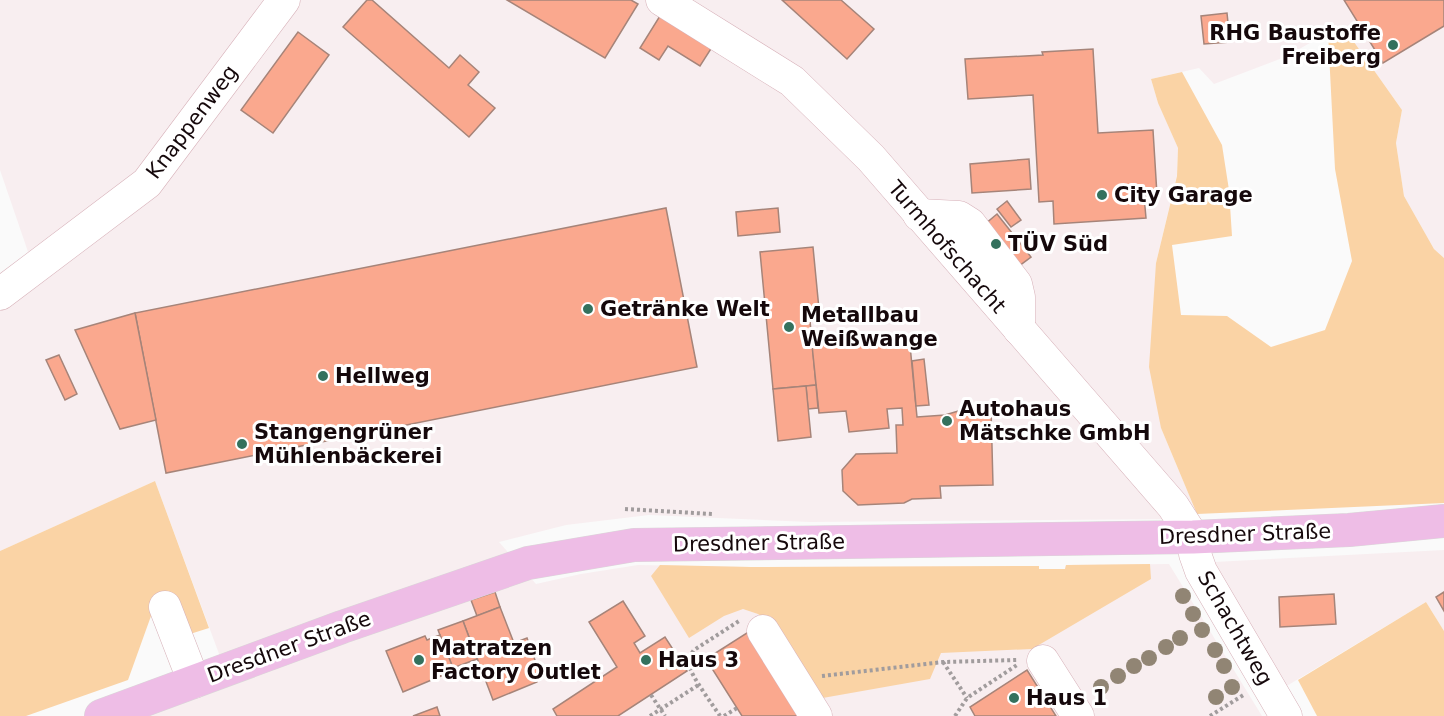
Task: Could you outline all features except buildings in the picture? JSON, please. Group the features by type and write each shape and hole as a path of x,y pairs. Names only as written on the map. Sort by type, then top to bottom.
{"main road":[{"name":"Dresdner Straße","path":"101,716 342,627 528,563 634,545 1193,537 1349,530 1444,521"}],"street":[{"name":"Knappenweg","path":"3,305 147,183 284,0"},
{"name":"Turmhofschacht","path":"662,0 792,81 871,158 1173,506 1193,537"},
{"name":"Schachtweg","path":"1193,537 1195,554 1201,571 1286,716"},
{"path":"165,607 194,682"},
{"path":"763,631 816,716"},
{"path":"1043,661 1078,716"}],"path":[{"path":"720,716 689,665 690,655 694,650 741,620 752,622 763,631"},
{"path":"815,681 822,676 943,662 1026,660 968,698 956,716"},
{"path":"943,662 968,698"},
{"path":"650,716 700,684"},
{"path":"1210,716 1247,693"},
{"path":"651,695 665,716"},
{"path":"724,716 737,708"}],"shaded area":[{"path":"0,0 1444,0 1444,258 1434,249 1404,196 1396,143 1402,110 1342,25 1285,57 1214,84 1199,68 1151,79 1158,103 1178,148 1177,175 1156,263 1161,428 1197,514 1178,519 810,522 649,515 566,525 499,542 536,584 638,565 1039,566 1039,569 1065,569 1066,565 1169,564 1262,716 139,716 225,670 155,481 0,551 0,309 38,281 0,170"},
{"path":"1342,25 1402,110 1396,143 1404,196 1434,249 1444,258 1444,503 1197,514 1161,428 1149,367 1156,263 1177,176 1178,148 1158,103 1151,79 1182,72 1222,145 1229,190 1232,236 1172,245 1181,315 1227,316 1271,347 1325,330 1352,261 1335,169 1328,33"},
{"path":"155,481 209,628 190,634 178,606 151,616 128,680 26,716 0,716 0,551"},
{"path":"1444,550 1444,631 1426,602 1285,687 1246,624 1214,562"},
{"path":"1150,564 1151,579 1032,649 941,653 930,679 817,699 769,624 758,614 743,609 724,616 689,638 651,576 660,565 1039,566 1039,569 1065,569 1066,565"},
{"path":"1426,602 1444,631 1444,716 1317,716 1298,680"}],"place":[{"name":"RHG Baustoffe Freiberg","path":"1393,45"},
{"name":"City Garage","path":"1102,195"},
{"name":"TÜV Süd","path":"996,244"},
{"name":"Getränke Welt","path":"588,309"},
{"name":"Metallbau Weißwange","path":"789,327"},
{"name":"Hellweg","path":"323,376"},
{"name":"Autohaus Mätschke GmbH","path":"947,421"},
{"name":"Stangengrüner Mühlenbäckerei","path":"242,444"},
{"name":"Matratzen Factory Outlet","path":"419,660"},
{"name":"Haus 3","path":"646,660"},
{"name":"Haus 1","path":"1014,698"}]}
